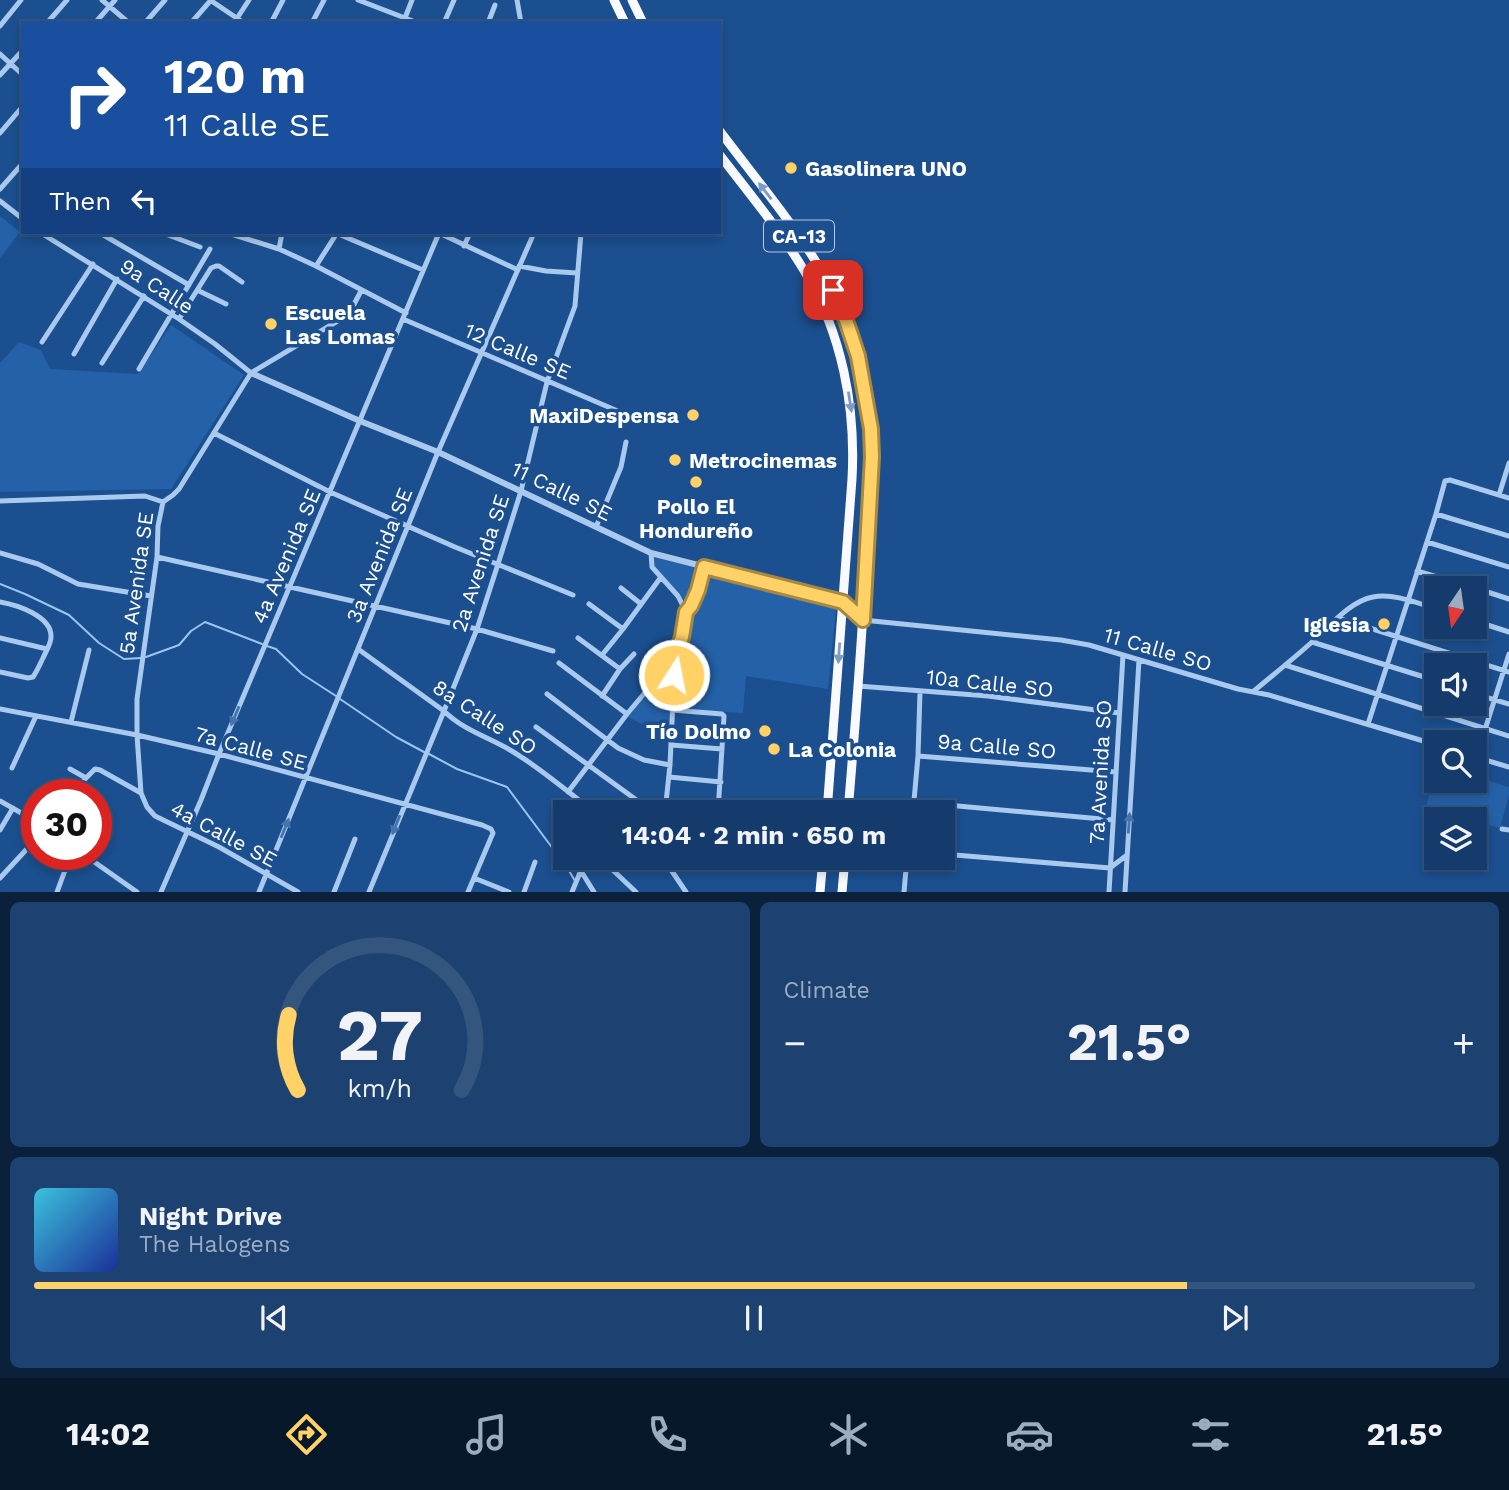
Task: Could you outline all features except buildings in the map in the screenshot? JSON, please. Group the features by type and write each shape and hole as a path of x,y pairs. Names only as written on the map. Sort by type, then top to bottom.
{"highway":[{"path":"614,0 624,21"},
{"path":"632,0 642,21"},
{"name":"CA-13","path":"721,133 797,232 833,290 858,356 867,404 872,457 849,800"},
{"name":"CA-13","path":"721,157 764,212 805,272 826,313 841,359 851,406 853,449 828,800"},
{"path":"820,891 822,870"},
{"path":"842,891 844,870"}],"street":[{"path":"0,26 21,0"},
{"path":"49,21 67,0"},
{"path":"102,0 127,21"},
{"path":"97,21 115,0"},
{"path":"147,21 165,0"},
{"path":"193,21 211,0 235,21 249,0"},
{"path":"272,21 283,0"},
{"path":"313,21 324,0"},
{"path":"358,0 406,20 412,0"},
{"path":"445,21 454,0"},
{"path":"517,0 521,21"},
{"path":"489,21 495,5"},
{"path":"0,75 21,52"},
{"path":"0,54 21,73"},
{"path":"0,133 21,108"},
{"path":"0,189 21,165"},
{"path":"0,201 21,216"},
{"name":"9a Calle","path":"44,235 178,318 251,373"},
{"path":"49,238 53,235"},
{"path":"103,235 189,285"},
{"path":"168,235 200,247"},
{"name":"12 Calle SE","path":"234,235 279,249 337,276 404,316 547,382 620,412"},
{"path":"279,249 282,235"},
{"path":"316,266 335,235"},
{"path":"341,235 423,270"},
{"name":"4a Avenida SE","path":"161,891 438,235"},
{"path":"443,235 519,268 577,273"},
{"path":"464,246 469,235"},
{"name":"3a Avenida SE","path":"259,891 438,453 533,235"},
{"name":"2a Avenida SE","path":"369,891 477,629 499,564 521,491 547,382 575,306 580,235"},
{"path":"139,369 210,249"},
{"path":"42,342 93,264"},
{"path":"178,318 211,268 216,266 242,282"},
{"path":"74,354 117,279"},
{"path":"197,290 226,304"},
{"name":"5a Avenida SE","path":"142,795 137,699 163,502 179,489 251,373 346,316 361,291"},
{"path":"102,363 144,296"},
{"name":"11 Calle SE","path":"251,373 438,453 651,554 843,602 863,620"},
{"path":"214,433 330,492 573,595"},
{"path":"596,527 621,467 626,442"},
{"path":"1499,495 1509,463"},
{"path":"1368,724 1445,481 1509,498"},
{"path":"0,501 145,496 163,502"},
{"path":"1436,514 1509,536"},
{"path":"1427,542 1509,567"},
{"path":"0,553 38,564 78,584 150,596"},
{"path":"651,554 652,567 678,596 686,612"},
{"path":"157,557 477,629 553,651"},
{"path":"666,800 675,657 686,612 698,590 704,567"},
{"path":"1417,571 1434,576"},
{"path":"602,655 662,577"},
{"path":"621,588 641,604"},
{"path":"1488,592 1509,599"},
{"path":"1254,691 1361,600 1386,596 1424,605"},
{"path":"0,602 20,606 43,620 52,634 33,677 0,673"},
{"path":"589,604 623,629"},
{"path":"1338,618 1506,671"},
{"name":"11 Calle SO","path":"863,620 1088,645 1424,742"},
{"path":"1488,625 1509,632"},
{"path":"0,638 47,649"},
{"path":"578,638 620,669"},
{"path":"1312,642 1424,677"},
{"name":"8a Calle SO","path":"358,649 452,719 512,751 578,800"},
{"path":"71,722 89,650"},
{"path":"602,696 634,654"},
{"path":"1485,729 1506,671 1509,654"},
{"name":"7a Avenida SO","path":"1109,891 1123,655"},
{"path":"568,792 627,714 675,657"},
{"name":"7a Avenida SO","path":"1125,891 1139,660"},
{"path":"559,663 627,714"},
{"path":"1285,666 1509,736"},
{"name":"10a Calle SO","path":"858,686 988,696 1119,713"},
{"path":"914,800 920,692"},
{"path":"547,694 618,748 644,760 670,765"},
{"path":"1487,698 1509,704"},
{"name":"7a Calle SE","path":"0,709 137,735 219,754 482,825 493,833 474,878"},
{"path":"672,710 722,714 724,719 719,800"},
{"path":"12,768 36,716"},
{"path":"536,727 636,800"},
{"path":"671,745 722,749"},
{"name":"9a Calle SO","path":"918,756 1116,772"},
{"path":"1487,761 1509,767"},
{"path":"70,769 86,778"},
{"name":"4a Calle SE","path":"86,778 95,769 100,770 142,795 155,816 299,891"},
{"path":"669,777 721,782"},
{"path":"0,801 21,813"},
{"path":"955,806 1113,820"},
{"path":"0,830 13,808"},
{"path":"334,891 355,839"},
{"path":"955,854 1110,868 1127,855"},
{"path":"0,878 21,855"},
{"path":"524,891 535,862"},
{"path":"58,891 65,870"},
{"path":"107,870 138,891"},
{"path":"613,870 636,891"},
{"path":"671,870 686,891"},
{"path":"904,891 906,870"},
{"path":"572,891 580,872"},
{"path":"580,872 594,891"},
{"path":"468,891 474,878 509,891"}],"shaded area":[{"path":"0,216 20,232 0,258"},
{"path":"171,325 244,375 171,489 0,492 0,363 19,342 41,350 50,369 138,374"},
{"path":"651,553 837,600 828,689 746,676 743,713 673,709 677,656 688,613 680,594 652,567"},
{"path":"673,661 669,732 628,717"},
{"path":"1487,781 1509,787 1500,828 1487,824 1487,807 1426,807 1430,793 1487,793"}],"waterway":[{"path":"0,584 69,615 99,643 124,659 141,658"},
{"path":"146,657 179,645 191,631 205,622 262,644"},
{"path":"267,646 276,649 302,674 336,696"},
{"path":"340,699 396,737 424,752"},
{"path":"429,754 457,769 507,787 575,881"}],"place":[{"name":"Gasolinera UNO","path":"791,168"},
{"name":"Escuela Las Lomas","path":"271,324"},
{"name":"MaxiDespensa","path":"693,415"},
{"name":"Metrocinemas","path":"675,460"},
{"name":"Pollo El Hondureño","path":"696,482"},
{"name":"Iglesia","path":"1384,624"},
{"name":"Tío Dolmo","path":"765,731"},
{"name":"La Colonia","path":"774,749"}],"route":[{"path":"674,675 675,657 686,612 698,590 704,567 843,602 863,620 872,457 871,429 858,356 833,290"}]}
